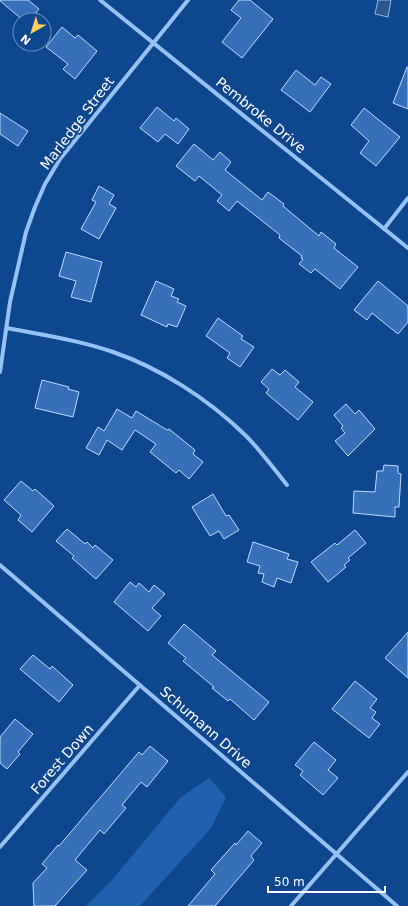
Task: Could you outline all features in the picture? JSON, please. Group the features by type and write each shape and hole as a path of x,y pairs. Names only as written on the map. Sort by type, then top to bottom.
{"street":[{"name":"Pembroke Drive","path":"100,0 408,248"},
{"name":"Marledge Street","path":"0,372 10,302 26,232 45,184 60,159 188,0"},
{"path":"384,229 408,198"},
{"path":"7,328 84,343 114,352 166,377 192,392 245,434 287,485"},
{"name":"Schumann Drive","path":"0,565 397,906"},
{"name":"Forest Down","path":"0,847 140,685"},
{"path":"291,906 408,772"}],"shaded area":[{"path":"378,0 391,0 388,17 375,14"},
{"path":"209,778 226,797 211,828 140,906 86,906 112,880 181,797"}],"building":[{"path":"28,0 39,9 37,12 13,12 0,1"},
{"path":"239,0 250,0 273,19 242,58 222,42 241,18 231,10"},
{"path":"62,27 75,38 78,35 97,51 75,79 63,69 68,64 52,52 52,40"},
{"path":"408,67 408,109 393,103"},
{"path":"296,70 315,85 321,77 331,84 310,112 281,90"},
{"path":"157,107 174,121 176,118 189,129 178,144 165,134 158,142 140,128"},
{"path":"364,108 400,137 376,166 360,153 369,141 351,125"},
{"path":"0,113 28,131 18,146 0,134"},
{"path":"194,144 213,160 220,152 231,162 225,170 262,200 268,192 284,204 283,206 319,236 321,232 336,244 334,248 358,267 340,289 315,269 311,273 299,264 303,259 301,258 302,256 279,238 280,235 237,201 229,211 217,201 222,195 199,176 195,181 176,166"},
{"path":"99,186 114,195 109,204 116,208 99,239 81,229 96,202 92,200"},
{"path":"66,252 102,262 91,302 71,297 76,281 59,276"},
{"path":"156,281 174,289 171,296 179,299 177,302 186,306 177,327 168,324 167,327 141,315"},
{"path":"378,281 408,306 408,322 398,334 372,313 367,320 354,310"},
{"path":"218,318 243,336 241,339 254,347 240,367 227,358 230,353 206,336"},
{"path":"272,369 280,375 285,370 299,382 295,387 313,402 298,420 266,393 269,389 261,382"},
{"path":"42,380 69,387 68,389 79,392 73,417 35,408"},
{"path":"346,404 355,414 359,410 375,429 348,456 335,441 345,433 341,428 343,426 334,415"},
{"path":"117,409 132,418 136,411 167,430 169,429 195,450 193,454 203,462 189,479 179,470 176,473 150,452 156,444 135,430 122,450 107,440 99,455 86,448 98,427 104,431"},
{"path":"384,465 398,466 398,473 401,474 399,507 395,507 395,517 353,513 354,491 375,492 377,471 383,471"},
{"path":"21,481 33,491 35,489 54,506 32,532 18,520 21,515 4,500"},
{"path":"213,494 226,516 229,515 239,530 224,539 219,531 210,536 192,507"},
{"path":"67,529 85,544 87,542 93,548 95,545 113,560 96,579 72,558 74,556 56,541"},
{"path":"355,530 366,543 348,558 350,560 344,565 346,567 328,582 311,562 335,543 337,545"},
{"path":"253,542 289,554 287,559 298,562 291,583 277,578 274,587 262,582 264,574 258,573 260,566 247,562"},
{"path":"130,582 136,587 139,583 149,592 154,585 165,594 152,608 161,616 148,631 114,602"},
{"path":"184,624 216,651 212,655 269,702 254,720 230,699 228,701 212,688 214,687 183,661 186,658 168,643"},
{"path":"408,632 408,678 385,658"},
{"path":"33,655 50,669 52,666 73,685 59,702 20,669"},
{"path":"355,681 377,699 370,708 376,712 372,718 380,724 369,738 332,709"},
{"path":"15,719 33,734 18,752 20,754 7,769 0,763 0,737"},
{"path":"314,742 336,760 328,770 338,778 323,795 300,775 303,771 295,765"},
{"path":"150,746 168,761 147,787 141,782 122,805 126,808 104,834 100,830 75,860 87,870 55,906 34,906 33,883 47,868 42,864 139,752 142,755"},
{"path":"248,831 262,843 251,856 254,860 215,906 188,906 215,874 211,870"}]}
